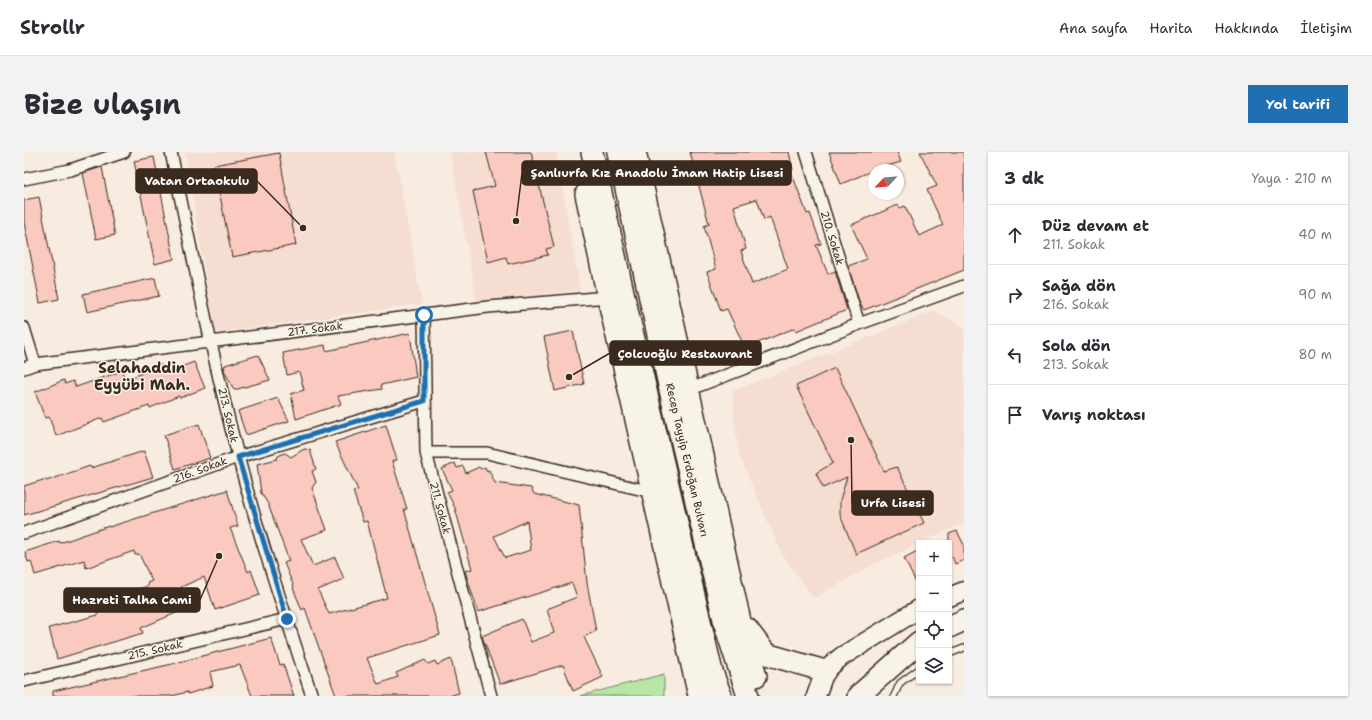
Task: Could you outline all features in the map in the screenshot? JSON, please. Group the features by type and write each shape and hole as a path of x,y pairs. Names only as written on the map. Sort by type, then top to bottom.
{"highway":[{"path":"579,152 608,298 695,690"},
{"path":"592,152 626,309 712,672 721,696"},
{"name":"Recep Tayyip Erdoğan Bulvarı","path":"618,152 676,417 726,628 748,696"},
{"path":"635,152 740,621 761,696"},
{"path":"952,626 964,620"},
{"path":"740,621 766,654 825,671"},
{"path":"858,696 916,645"}],"main road":[{"path":"952,596 964,591"},
{"path":"816,696 825,671 841,656 916,611"}],"street":[{"path":"24,179 70,170 124,152"},
{"name":"213. Sokak","path":"171,152 211,343 238,457 312,696"},
{"name":"210. Sokak","path":"806,152 859,324"},
{"path":"688,390 859,324 964,287"},
{"name":"217. Sokak","path":"24,368 35,364 488,307 608,298"},
{"name":"211. Sokak","path":"424,315 424,401 426,453 491,696"},
{"path":"24,328 35,364"},
{"name":"216. Sokak","path":"24,533 238,457 424,401"},
{"path":"426,453 487,453 652,492"},
{"name":"215. Sokak","path":"24,681 287,619"}],"lane":[{"path":"952,653 964,648"},
{"path":"894,696 900,683 916,671"}],"shaded area":[{"path":"185,152 394,152 422,304 215,333"},
{"path":"450,152 556,152 580,290 477,301"},
{"path":"934,311 964,327 964,523 927,540 916,540 916,545 874,564 814,598 783,556 740,458 734,422 733,391"}],"green space":[{"path":"664,674 664,696 580,696"}],"building":[{"path":"486,152 531,152 554,247 546,249 548,255 508,264 506,257 488,262 473,191 495,186"},
{"path":"690,152 789,152 793,170 791,171 807,214 810,213 821,244 816,245 828,274 835,271 847,310 796,331 795,328 745,348 727,309 721,311 707,272 716,269 704,226 709,224","holes":["757,199 764,220 770,217 788,269 752,284 741,251 746,249 734,206"]},
{"path":"829,152 897,152 901,162 894,164 868,164 868,173 841,184"},
{"path":"920,152 964,152 964,270 864,310 860,304 848,266 867,259 851,225 898,205 900,208 905,206 919,236 943,225 927,190 937,186"},
{"path":"279,153 296,245 232,257 214,165"},
{"path":"154,157 174,259 155,264 134,161"},
{"path":"102,167 115,235 96,239 83,173"},
{"path":"39,197 59,299 40,303 24,222 24,200"},
{"path":"155,278 159,296 87,312 83,294"},
{"path":"573,331 584,384 555,391 544,337"},
{"path":"410,333 416,377 381,385 382,389 338,396 341,404 296,419 291,394 304,390 299,372 287,375 283,353 325,345 326,351"},
{"path":"258,355 270,380 234,390 224,370 225,365"},
{"path":"194,362 205,388 180,398 179,396 150,408 149,406 104,422 102,418 56,436 49,417 45,418 35,392 64,380 65,384 73,381 76,387 122,371 125,380 162,365 165,373"},
{"path":"835,368 884,471 897,467 924,523 856,554 840,515 840,500 847,477 823,488 816,473 833,463 796,386"},
{"path":"278,398 289,421 246,435 238,411"},
{"path":"199,424 210,458 175,469 164,435"},
{"path":"386,425 397,460 392,461 407,509 404,509 440,635 367,658 378,684 398,677 396,673 425,660 428,664 435,661 437,665 451,659 459,693 449,696 336,696 305,608 302,610 293,588 294,587 284,563 289,561 268,504 261,493 257,464 277,459 278,456 285,453 291,457 304,449 310,450 316,469 312,471 316,482 312,488 327,530 301,539 313,566 335,557 344,579 318,590 329,614 387,598 367,521 363,522 353,491 358,490 335,442"},
{"path":"144,451 153,477 24,515 24,486 46,479 46,481 90,466 91,468"},
{"path":"455,463 457,468 463,466 466,473 479,467 481,469 485,467 487,471 489,470 495,483 531,488 534,494 579,505 587,583 596,631 584,637 603,677 573,691 563,665 500,684 482,636 522,619 531,642 554,633 547,609 577,597 572,583 478,612 465,571 472,569 455,508 447,492 452,490 442,469","holes":["527,521 531,550 505,558 494,536"]},
{"path":"227,490 238,526 230,528 248,572 251,570 260,595 215,610 204,577 181,587 190,607 141,628 143,633 57,659 49,628 98,615 94,603 148,586 147,583 152,581 139,554 135,555 134,551 86,568 84,560 35,575 31,561 28,562 25,552 59,541 60,543 109,526"},
{"path":"957,531 964,545 964,560 955,564 952,556 952,540 949,540 949,534"},
{"path":"916,552 916,583 904,558"},
{"path":"271,638 280,665 283,664 294,696 252,696 240,665 210,672 213,686 188,694 187,692 172,696 53,696 53,691 168,665"}],"place":[{"name":"Şanlıurfa Kız Anadolu İmam Hatip Lisesi","path":"516,221"},
{"name":"Vatan Ortaokulu","path":"303,228"},
{"name":"Çolcuoğlu Restaurant","path":"569,377"},
{"name":"Urfa Lisesi","path":"851,440"},
{"name":"Hazreti Talha Cami","path":"219,556"}],"district":[{"name":"Selahaddin Eyyübi Mah.","path":"142,376"}],"route":[{"path":"287,619 238,457 424,401 424,315"}]}
